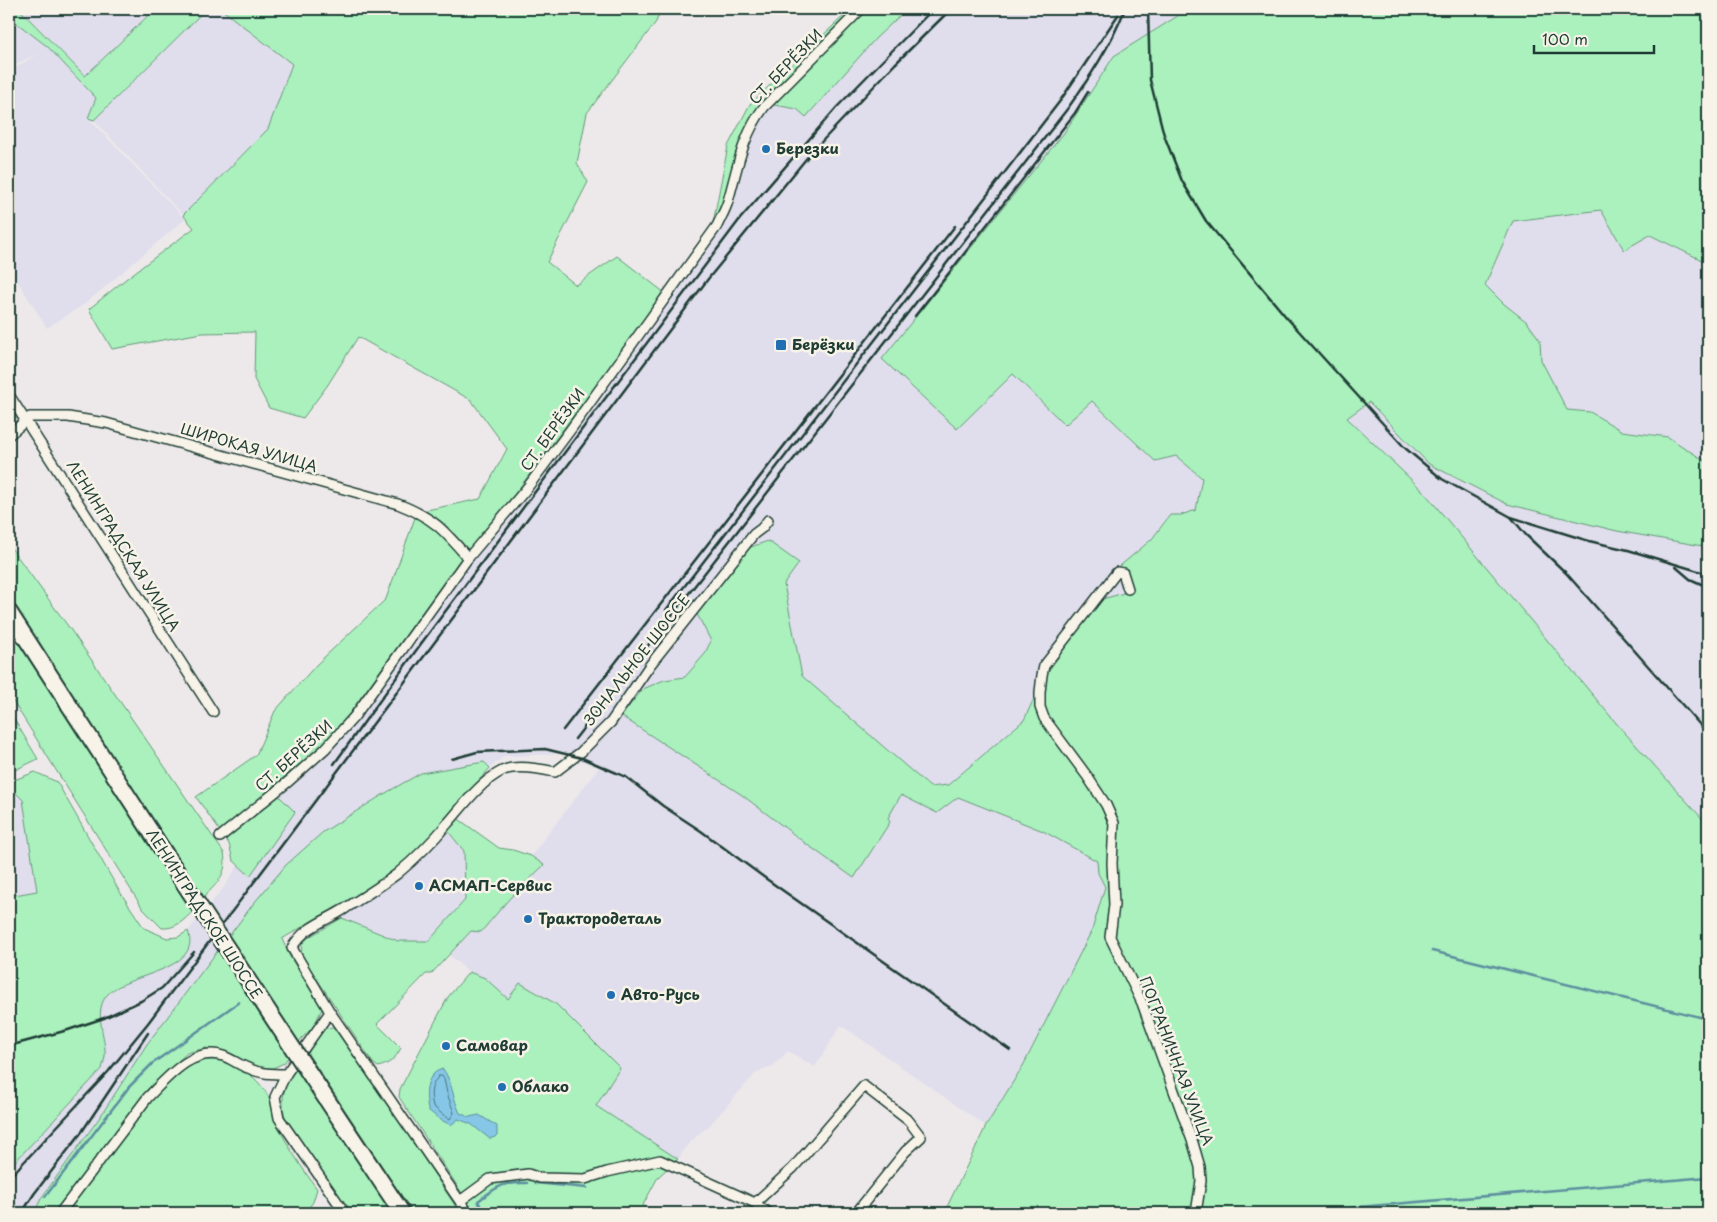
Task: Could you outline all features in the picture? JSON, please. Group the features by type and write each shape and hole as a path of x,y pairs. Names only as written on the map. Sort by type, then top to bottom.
{"highway":[{"name":"ЛЕНИНГРАДСКОЕ ШОССЕ","path":"9,612 182,880 402,1213"}],"street":[{"name":"СТ. БЕРЁЗКИ","path":"220,837 332,743 354,717 468,558 527,488 717,226 728,204 740,152 760,112 861,9"},
{"name":"ЛЕНИНГРАДСКАЯ УЛИЦА","path":"9,395 213,712"},
{"name":"ШИРОКАЯ УЛИЦА","path":"26,419 30,417 68,417 106,423 398,504 418,512 441,527 468,558"},
{"path":"9,434 26,419"},
{"name":"ЗОНАЛЬНОЕ ШОССЕ","path":"330,1012 292,948 298,938 321,921 345,909 397,873 429,844 469,798 495,774 505,769 517,768 542,769 555,772 580,752 611,722 650,664 754,534 768,520"},
{"name":"ПОГРАНИЧНАЯ УЛИЦА","path":"1128,589 1123,573 1116,572 1044,666 1040,707 1051,730 1087,776 1106,805 1114,823 1112,863 1114,905 1110,937 1142,1003 1193,1143 1200,1167 1201,1181 1196,1213"},
{"path":"345,1213 279,1118 275,1097 286,1074 330,1012 468,1213"},
{"path":"60,1213 148,1098 182,1065 195,1058 210,1054 222,1055 248,1069 264,1074 286,1074"},
{"path":"755,1203 793,1168 864,1086 909,1121 921,1137 905,1152 856,1213"},
{"path":"460,1201 490,1179 528,1174 540,1178 585,1179 660,1160 755,1203 768,1213"}],"shaded area":[{"path":"19,9 155,9 85,76"},
{"path":"221,9 292,64 268,129 183,215 94,120 203,12"},
{"path":"907,9 1185,9 1184,12 1114,56 1064,133 1013,374 1065,425 1091,401 1155,461 1176,456 1202,478 1196,510 1181,515 1169,515 1152,539 1121,566 1131,591 1044,677 1024,720 948,785 930,787 802,676 784,584 711,641 704,655 685,677 664,680 621,716 742,795 805,843 887,819 901,794 937,813 957,796 1043,831 1097,861 1098,873 1105,887 1092,930 1024,1064 986,1126 841,1025 815,1067 788,1051 773,1066 755,1074 708,1127 688,1144 678,1159 595,1106 620,1068 556,1004 508,999 485,978 469,972 449,955 471,930 481,932 509,899 544,865 531,856 599,767 561,754 505,756 490,768 483,762 421,773 323,832 147,1044 100,1117 42,1197 34,1213 9,1213 9,1168 102,1069 100,1008 107,995 191,940 188,931 225,886 238,865 250,875 282,798 271,788 323,745 349,714 459,561 508,503 712,228 725,203 737,151 745,131 763,103 797,109 806,116 876,38"},
{"path":"9,17 48,47 96,98 88,118 185,219 86,303 47,328 9,267 9,72 40,52 9,68"},
{"path":"1601,210 1624,249 1649,235 1708,263 1708,463 1668,437 1622,431 1590,412 1567,410 1541,360 1540,340 1485,285 1513,221"},
{"path":"1369,402 1429,464 1507,504 1617,531 1708,547 1708,825 1616,723 1424,492 1347,418"},
{"path":"9,786 23,800 37,892 9,896"},
{"name":"АСМАП-Сервис","path":"444,826 464,851 465,900 429,941 398,941 342,918 334,909 395,872"}],"green space":[{"path":"9,9 19,9 85,76 155,9 221,9 203,12 94,120 88,118 96,98 48,47 9,17"},
{"path":"221,9 661,9 656,22 587,113 577,163 588,182 547,262 576,285 617,256 665,293 508,503 459,561 349,714 323,745 271,788 295,812 250,876 233,860 229,844 196,797 256,755 275,711 317,664 386,599 417,512 480,499 507,449 471,400 358,337 327,386 303,418 269,408 254,379 255,332 202,333 112,349 89,309 194,228 183,215 268,129 292,64"},
{"path":"851,9 907,9 876,38 806,117 797,109 763,103 745,131 737,151 725,203 712,228 728,146 750,104"},
{"path":"1185,9 1708,9 1708,263 1650,235 1624,250 1601,210 1513,221 1485,285 1504,304 1527,322 1540,340 1541,360 1567,410 1590,412 1622,431 1668,437 1708,463 1708,547 1617,531 1507,504 1429,464 1369,402 1347,418 1424,492 1616,723 1708,825 1708,1213 944,1213 986,1126 1024,1064 1092,930 1105,887 1098,873 1097,861 1043,831 958,797 937,813 901,795 888,818 890,822 854,878 742,795 621,716 643,689 664,680 685,677 704,655 711,641 697,614 748,548 768,541 799,563 784,584 802,676 930,787 948,785 1024,720 1044,677 1099,600 1131,591 1120,566 1152,539 1170,515 1181,515 1196,510 1202,478 1176,456 1155,461 1092,401 1065,425 1013,374 957,429 882,359 1064,133 1114,56 1184,12"},
{"path":"9,545 73,633 224,853 225,867 221,877 204,897 9,598"},
{"path":"9,627 193,911 183,921 171,927 162,928 143,909 9,695"},
{"path":"9,711 38,759 9,773"},
{"path":"484,762 490,768 469,792 453,815 499,848 531,856 544,865 509,899 481,932 471,931 431,974 426,974 377,1024 401,1048 394,1058 389,1063 378,1067 373,1063 301,955 302,944 309,937 342,918 398,941 429,941 465,900 464,851 444,826 395,872 282,939 289,955 322,1009 313,1027 302,1038 284,1063 273,1068 259,1068 231,1054 206,1048 187,1053 162,1076 53,1213 34,1213 42,1197 100,1117 147,1044 254,903 286,865 323,832 421,773"},
{"path":"35,772 57,782 118,889 144,928 167,938 178,937 188,931 190,945 184,955 174,963 130,981 107,995 103,1001 100,1015 105,1053 102,1069 9,1168 9,896 37,891 23,800 9,786 9,782"},
{"path":"469,972 485,978 508,999 520,983 556,1004 620,1068 596,1106 678,1159 658,1177 643,1205 653,1213 475,1213 399,1097 400,1089 448,997"},
{"path":"333,1027 339,1030 344,1037 460,1213 413,1213 308,1054 319,1032"},
{"path":"202,1060 218,1060 241,1068 254,1078 265,1091 275,1120 284,1138 317,1189 313,1202 305,1213 64,1213 157,1092 177,1073"},
{"path":"296,1069 392,1213 351,1213 285,1117 284,1092"}],"water":[{"path":"443,1069 460,1113 469,1117 479,1115 497,1126 497,1136 490,1139 471,1124 458,1119 451,1125 439,1119 428,1110 428,1085 433,1075"}],"waterway":[{"path":"1432,951 1708,1019"},
{"path":"45,1197 129,1087 153,1063 239,1002"},
{"path":"1289,1213 1708,1177"},
{"path":"484,1213 478,1201 506,1184 527,1183"},
{"path":"535,1183 587,1188"}],"railway":[{"path":"334,764 420,645 740,219 837,107 933,9"},
{"path":"9,1178 108,1072 148,1023 708,279 810,154 895,64 951,9"},
{"path":"575,739 1068,108 1100,60 1125,9"},
{"path":"1148,9 1150,80 1164,135 1182,181 1206,221 1287,318 1405,448 1442,479 1511,517 1708,574"},
{"path":"666,610 1060,101 1118,15"},
{"path":"915,316 1075,113 1088,92"},
{"path":"563,730 955,226"},
{"path":"1511,517 1526,535 1566,573 1708,734"},
{"path":"1676,567 1690,579 1708,587"},
{"path":"452,759 477,752 545,749 582,758 626,777 663,806 1010,1050"},
{"path":"9,1046 104,1018 141,1001 162,988 194,952"},
{"path":"22,1213 34,1194 81,1133 148,1033"}],"place":[{"name":"Березки","path":"766,149"},
{"name":"Берёзки","path":"781,345"},
{"name":"АСМАП-Сервис","path":"419,886"},
{"name":"Трактородеталь","path":"528,919"},
{"name":"Авто-Русь","path":"611,995"},
{"name":"Самовар","path":"446,1046"},
{"name":"Облако","path":"502,1087"}]}
